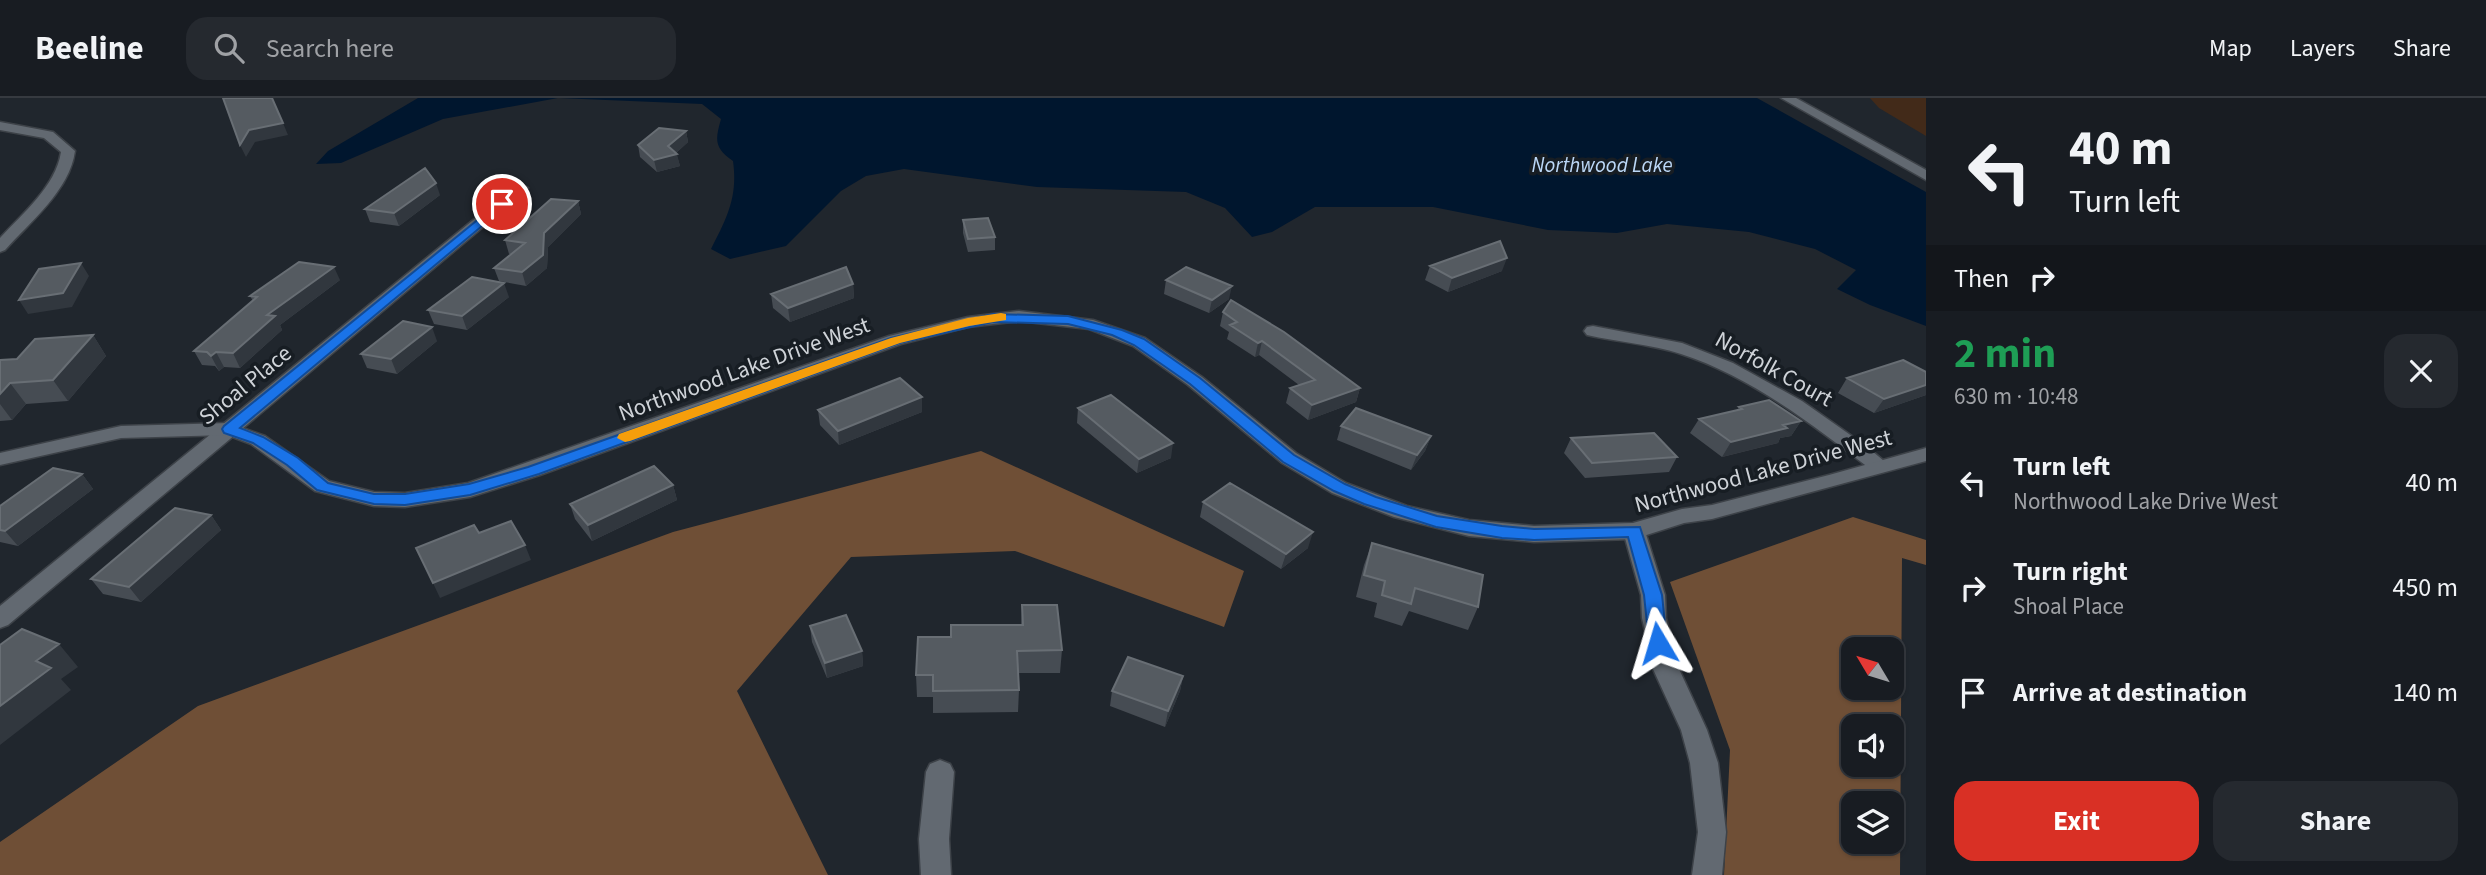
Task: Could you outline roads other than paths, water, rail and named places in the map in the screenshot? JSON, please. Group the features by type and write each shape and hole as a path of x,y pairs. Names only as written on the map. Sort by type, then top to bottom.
{"street":[{"path":"1787,98 1926,176"},
{"path":"0,126 48,135 68,151 68,158 61,173 0,247"},
{"name":"Shoal Place","path":"0,619 522,188"},
{"name":"Northwood Lake Drive West","path":"0,459 121,432 229,429 258,440 322,486 374,499 405,500 470,489 533,470 895,340 993,318 1068,320 1105,328 1139,342 1195,381 1289,458 1339,488 1436,522 1502,532 1534,534 1634,531 1682,516 1712,512 1926,454"},
{"name":"Norfolk Court","path":"1593,331 1646,340 1713,360 1829,427 1880,466"},
{"path":"1634,531 1653,595 1654,618 1666,669 1694,730 1704,763 1712,832 1707,875"},
{"path":"936,875 934,839 940,772"}],"water":[{"path":"418,98 558,98 443,119 341,163 316,164 328,151"},
{"name":"Northwood Lake","path":"558,98 1757,98 1926,192 1926,326 1870,305 1837,289 1856,270 1815,249 1749,232 1667,224 1617,233 1548,230 1433,207 1315,207 1272,232 1252,237 1225,208 1186,192 1037,187 904,169 866,176 841,191 786,246 730,259 711,249 726,217 734,186 733,161 722,152 718,143 721,119 702,104"}]}
